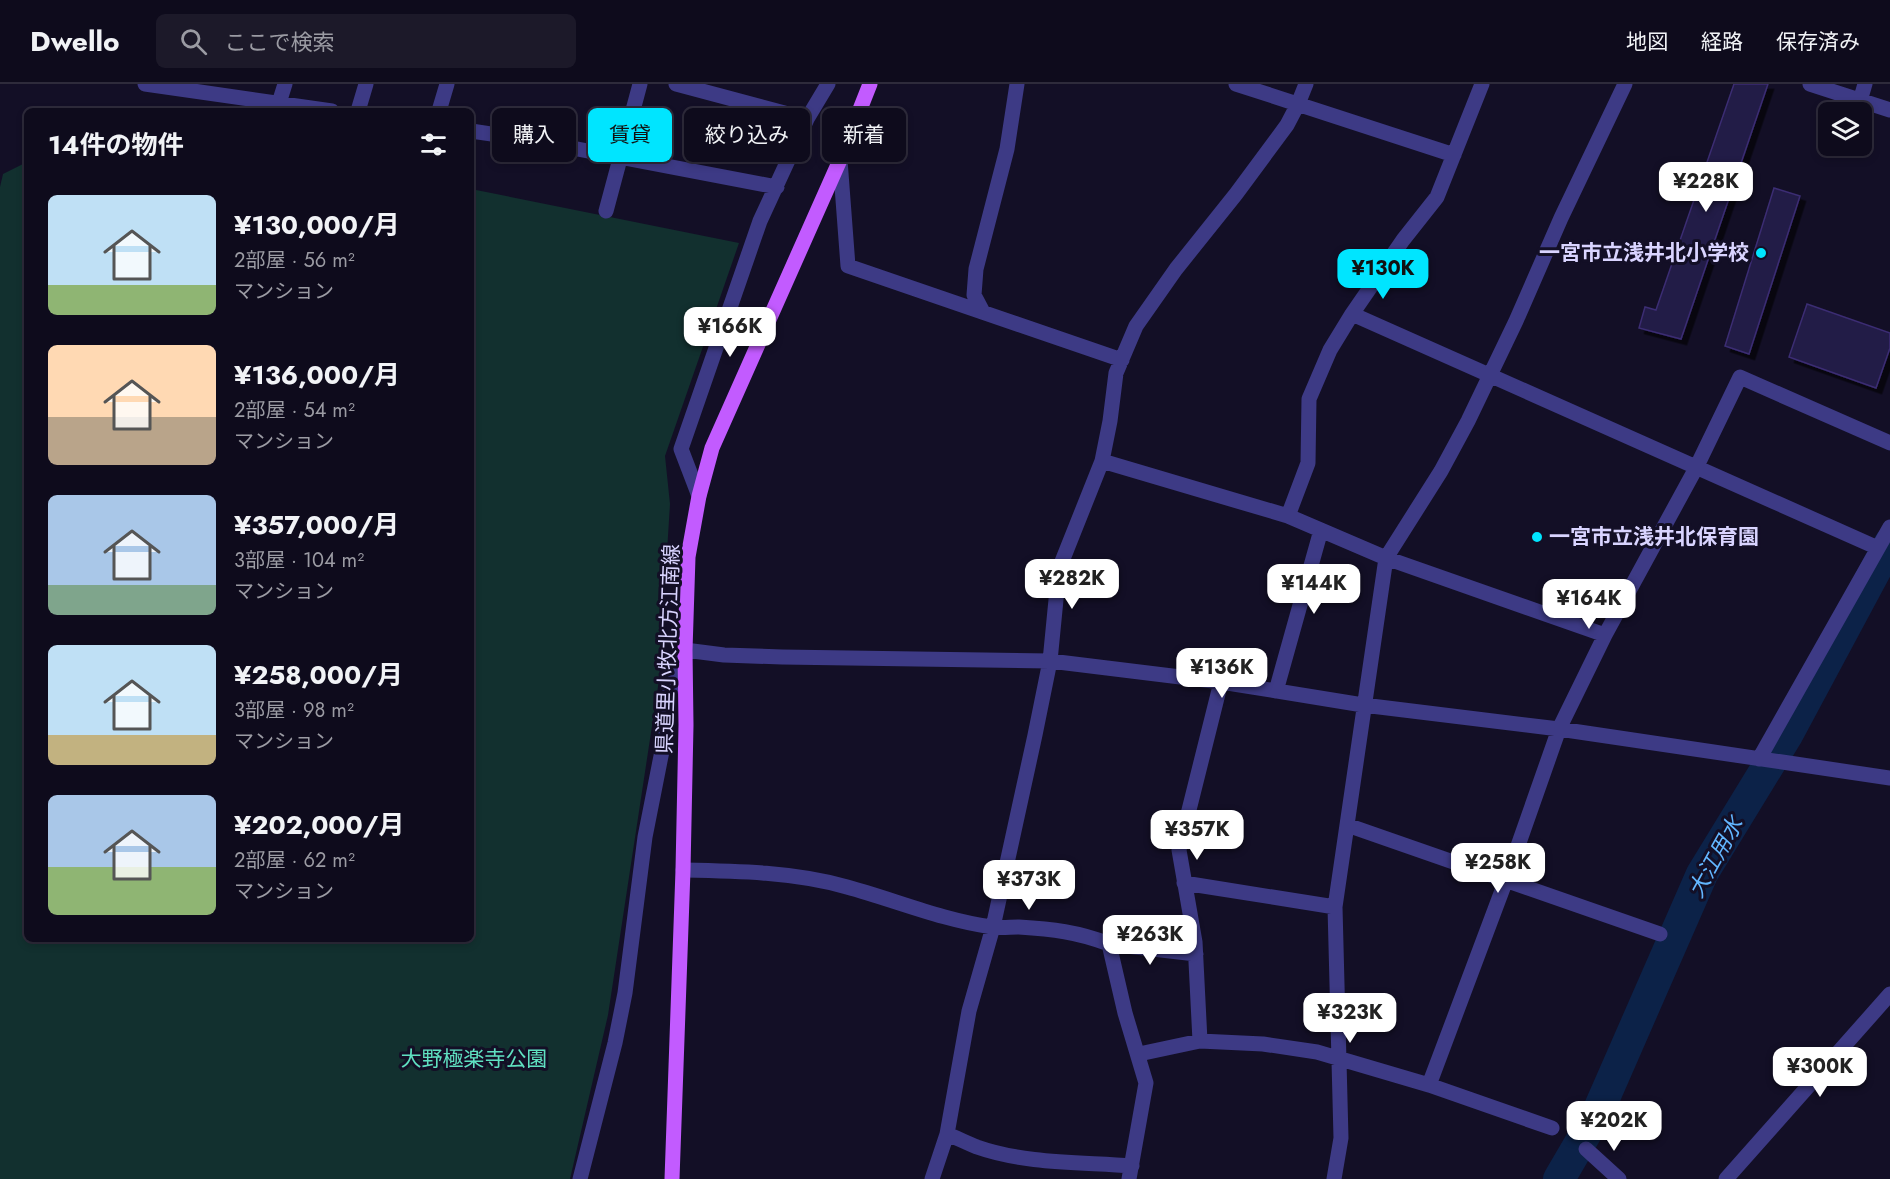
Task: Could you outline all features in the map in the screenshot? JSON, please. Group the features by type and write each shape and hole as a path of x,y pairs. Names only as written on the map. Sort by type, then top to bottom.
{"main road":[{"name":"県道里小牧北方江南線","path":"861,108 870,84"},
{"name":"県道里小牧北方江南線","path":"672,1179 683,870 688,557 699,496 712,448 839,162"}],"street":[{"path":"145,84 210,89 312,108"},
{"path":"279,103 285,84"},
{"path":"359,108 366,84"},
{"path":"440,108 447,84"},
{"path":"633,108 640,84"},
{"path":"676,84 766,108"},
{"path":"810,108 816,84"},
{"path":"810,114 828,84"},
{"path":"983,312 974,295 976,269 1007,150 1017,84"},
{"path":"1236,84 1454,155"},
{"path":"932,1179 947,1134 969,1011 993,927 1050,661 1059,569 1102,461 1116,373 1136,326 1176,269 1287,125 1306,84"},
{"path":"1288,516 1308,463 1309,399 1330,350 1403,240 1437,197 1482,84"},
{"path":"1334,1179 1341,1138 1335,907 1386,558 1442,471 1516,321 1561,218 1625,84"},
{"path":"1810,84 1890,110"},
{"path":"1860,101 1865,84"},
{"path":"474,131 588,151"},
{"path":"606,211 619,162"},
{"path":"646,162 777,187"},
{"path":"699,496 681,449 760,221 788,162"},
{"path":"840,162 848,266 1122,360"},
{"path":"1352,314 1878,548"},
{"path":"1429,1085 1506,880 1559,729 1605,635 1696,468 1740,377 1890,442"},
{"path":"1102,461 1288,516 1386,558 1605,635"},
{"path":"1760,759 1890,527"},
{"path":"1276,691 1320,530"},
{"path":"580,1179 615,1043 625,993 645,837 663,746 666,706 685,650 724,655 782,657 1050,661 1221,682 1363,705 1559,729 1890,778"},
{"path":"1200,1041 1196,954 1179,850 1221,682"},
{"path":"1347,825 1660,934"},
{"path":"683,870 728,871 797,878 845,886 917,909 993,927 1054,929 1085,935 1108,945 1196,954"},
{"path":"1184,883 1335,907"},
{"path":"947,1134 977,1147 1005,1155 1131,1172 1146,1083 1108,945"},
{"path":"1726,1179 1890,994"},
{"path":"1139,1054 1200,1041 1263,1044 1317,1052 1429,1085 1552,1128"},
{"path":"1586,1149 1619,1179"}],"green space":[{"name":"大野極楽寺公園","path":"24,164 24,942 474,942 474,190 739,243 665,456 670,504 659,680 608,1015 570,1179 0,1179 0,187 3,174"}],"building":[{"path":"1734,84 1768,84 1681,339 1639,328 1645,307 1656,310"},
{"path":"1774,188 1800,196 1749,354 1725,346"},
{"path":"1807,304 1890,333 1890,348 1876,388 1789,357"}],"waterway":[{"name":"大江用水","path":"1559,1179 1597,1114 1702,874 1787,735 1890,543"}],"place":[{"name":"一宮市立浅井北小学校","path":"1761,253"},
{"name":"一宮市立浅井北保育園","path":"1537,537"}]}
